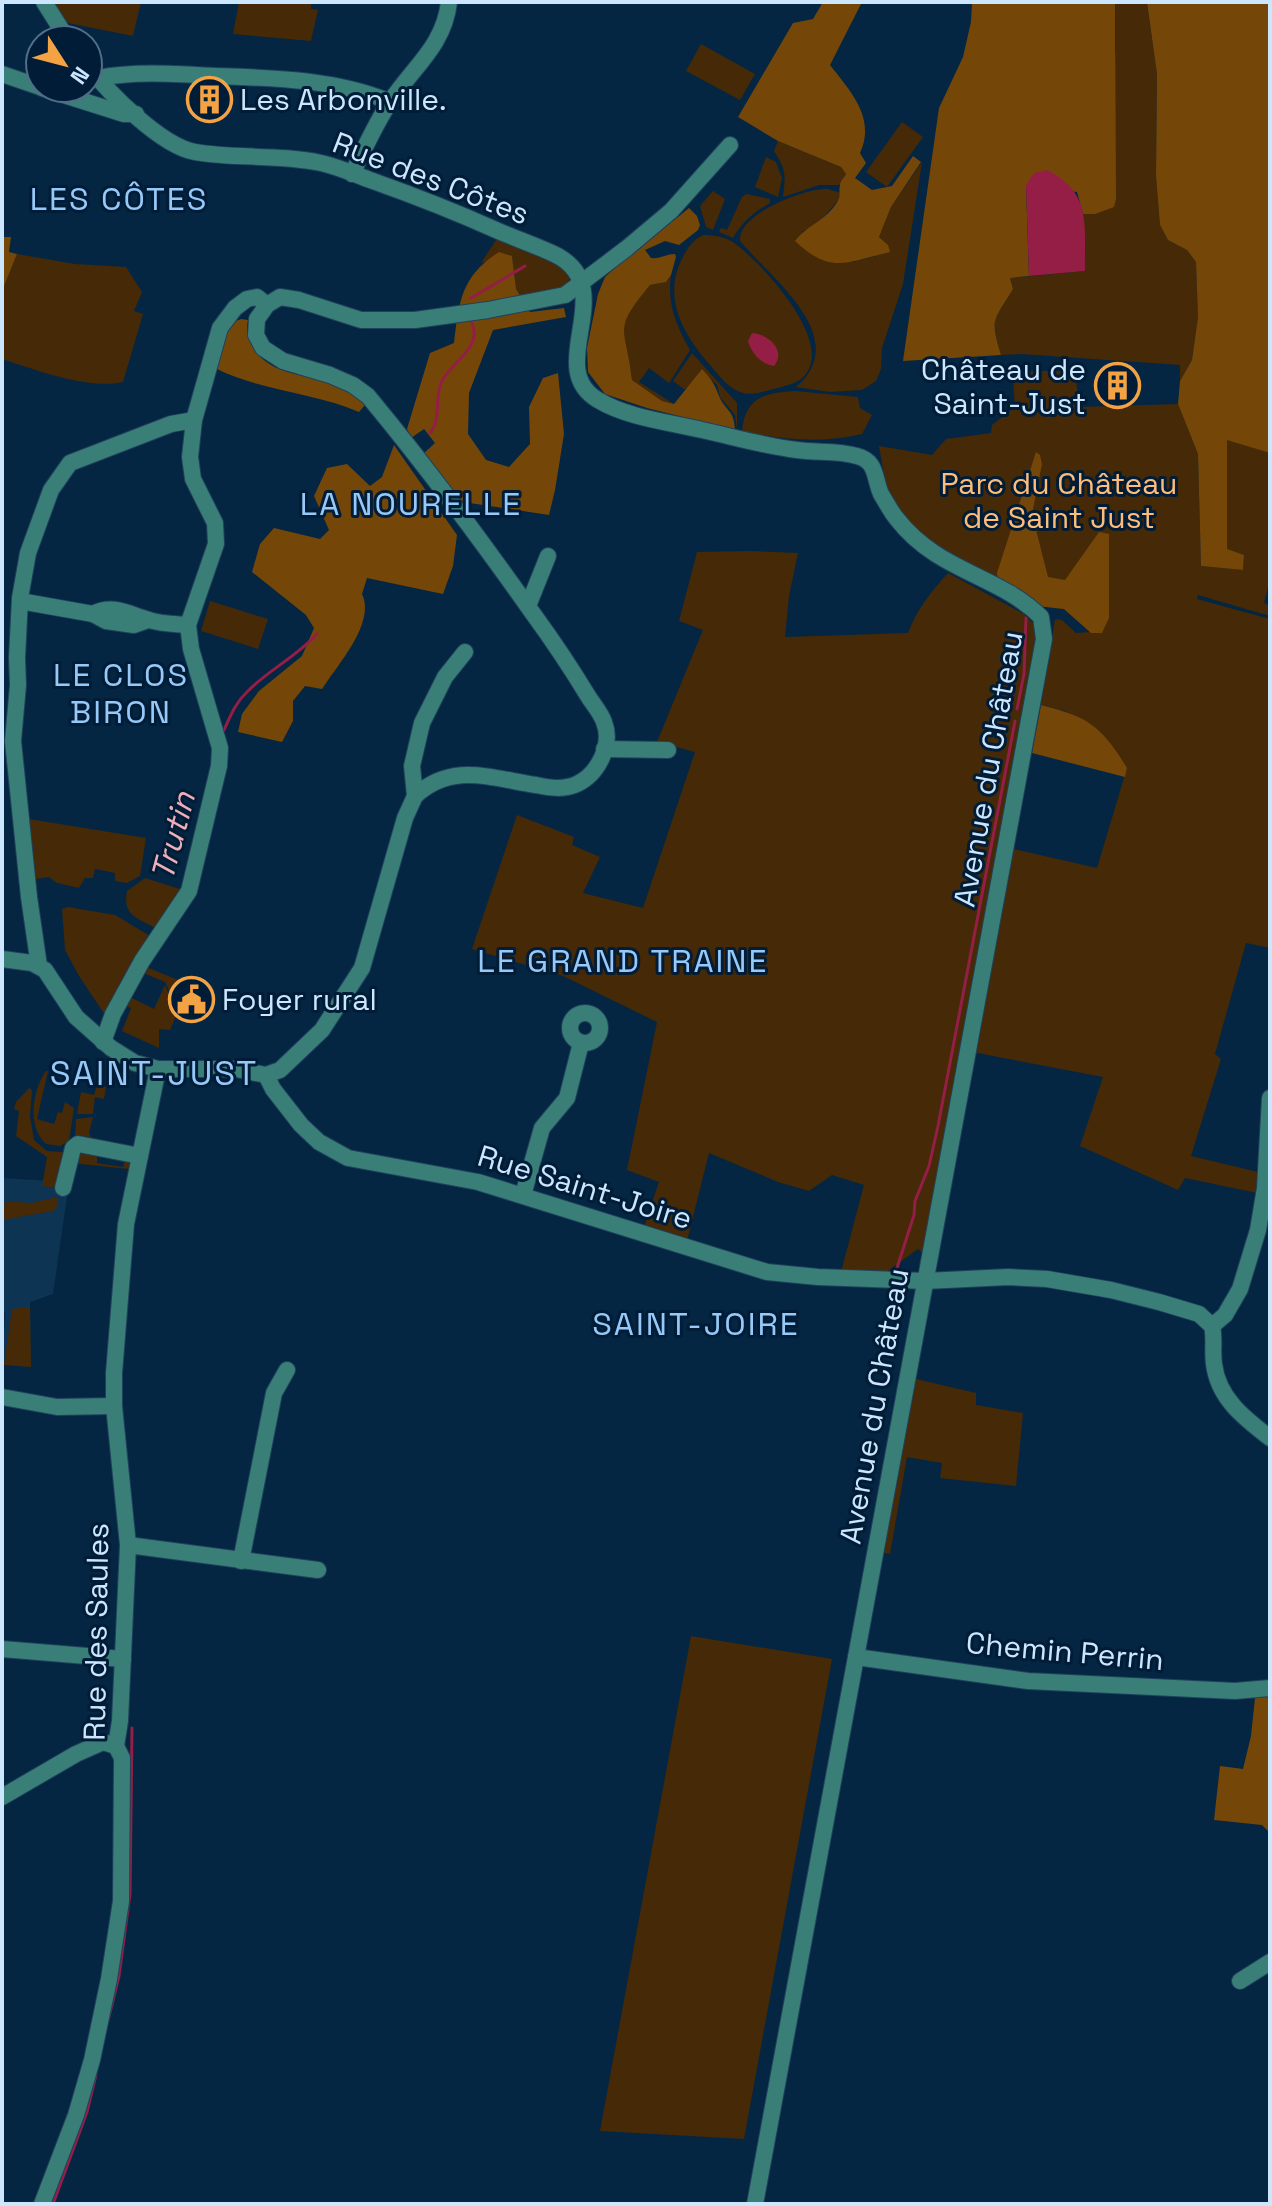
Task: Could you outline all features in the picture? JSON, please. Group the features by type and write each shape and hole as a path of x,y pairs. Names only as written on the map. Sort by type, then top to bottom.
{"street":[{"path":"44,2 58,24"},
{"path":"352,174 390,102 439,40 447,22 449,2"},
{"path":"104,73 257,77 306,82 368,93 390,102"},
{"path":"2,74 24,82"},
{"name":"Rue des Côtes","path":"104,83 160,135 179,147 195,152 322,163 467,216 558,257 580,274 580,282"},
{"path":"91,104 136,114"},
{"path":"2,959 45,970 71,1012 103,1042 135,1063 158,1069 236,1069 266,1075 280,1070 322,1030 362,968 405,818 415,796 430,782 447,776 470,775 555,789 576,785 591,775 602,759 607,740 604,722 528,606 368,396 353,385 283,361 263,348 256,335 257,319 267,305 280,297 361,320 415,320 565,295 671,211 730,145"},
{"name":"Avenue du Château","path":"580,282 585,294 577,373 595,399 618,409 760,445 861,456 875,471 880,491 896,518 918,543 933,555 1016,598 1041,617 1044,639 755,2204"},
{"path":"103,1042 113,1014 142,961 189,891 219,766 220,748 191,649 188,625 216,544 215,523 193,479 190,457 194,420 220,328 235,308 247,299 257,297 267,305"},
{"path":"39,966 13,741 20,601 28,553 51,490 70,463 171,424 194,420"},
{"path":"528,606 548,556"},
{"path":"20,601 93,614 106,621 134,625 148,620 188,625"},
{"path":"415,796 412,766 422,723 445,677 465,652"},
{"path":"604,749 668,750"},
{"path":"523,1195 542,1128 567,1098 581,1043"},
{"name":"Rue des Saules","path":"42,2204 76,2115 92,2060 121,1901 122,1758 116,1746 120,1721 128,1545 114,1406 126,1224 158,1069"},
{"name":"Rue Saint-Joire","path":"266,1075 301,1125 319,1142 348,1158 433,1172 523,1195 767,1272 925,1281 1008,1277 1047,1279 1111,1290 1199,1314 1212,1326"},
{"path":"1270,1098 1265,1188 1258,1230 1240,1289 1225,1315 1212,1326 1216,1377 1223,1394 1249,1422 1270,1438"},
{"path":"63,1188 73,1148 78,1144 140,1156"},
{"path":"241,1561 274,1393 287,1370"},
{"path":"2,1397 57,1407 114,1406"},
{"path":"128,1545 318,1570"},
{"path":"2,1649 123,1659"},
{"name":"Chemin Perrin","path":"856,1657 1028,1681 1235,1691 1270,1688"},
{"path":"2,1797 76,1754 103,1742 116,1746"},
{"path":"1240,1981 1270,1962"}],"shaded area":[{"path":"823,2 862,2 830,65 853,95 863,117 864,140 860,153 866,163 855,178 872,190 892,186 913,156 921,162 891,207 879,237 888,245 890,252 840,263 819,258 795,241 833,208 846,174 841,167 778,141 738,117 793,23 813,19"},
{"path":"972,2 1115,2 1116,199 1114,207 1095,214 1083,214 1077,192 1026,185 1029,276 1010,278 1013,289 995,320 1001,355 903,361 939,108 963,57"},
{"path":"1147,2 1270,2 1270,453 1227,440 1227,549 1244,555 1243,570 1201,566 1198,454 1178,404 1180,381 1192,360 1198,317 1196,262 1187,250 1168,240 1160,225 1156,176 1157,74"},
{"path":"1047,170 1062,179 1079,200 1085,225 1085,271 1029,276 1026,185 1034,173"},
{"path":"689,208 697,216 698,230 679,245 665,241 645,250 651,258 675,254 676,257 666,282 650,285 626,321 624,330 632,380 662,401 674,404 702,369 731,414 735,430 605,394 588,372 587,348 598,294 605,277 670,219 673,221"},
{"path":"2,237 11,237 9,252 17,254 2,291"},
{"path":"499,252 512,256 516,289 530,312 564,308 566,317 493,330 469,393 468,434 486,460 509,467 530,444 529,407 543,378 558,373 564,434 549,515 463,502 423,454 435,443 424,429 411,438 407,429 430,353 454,343 464,291 477,271"},
{"path":"241,319 248,320 250,342 267,363 339,386 365,405 359,412 250,382 215,368 226,328"},
{"path":"752,333 764,336 774,344 778,354 774,366 761,361 755,354 748,341"},
{"path":"394,445 457,535 453,566 443,594 367,578 362,594 364,618 353,643 322,689 305,686 293,701 293,721 282,742 238,732 242,714 259,691 302,656 314,628 306,615 252,572 260,544 274,528 320,539 329,530 314,496 327,468 347,464 370,486 382,477"},
{"path":"1036,452 1042,464 1032,514 1048,577 1065,580 1099,532 1109,534 1109,618 1102,633 1091,633 1064,609 1037,606 998,583 997,573"},
{"path":"1041,705 1071,714 1092,725 1109,742 1127,768 1125,777 1032,753"},
{"path":"2,1178 69,1182 53,1294 30,1302 31,1367 2,1364 5,1312 2,1311"},
{"path":"1270,1695 1270,1833 1262,1825 1214,1820 1220,1766 1243,1769 1255,1698"}],"green space":[{"path":"52,2 141,2 133,36 104,30 104,24 63,22"},
{"path":"239,2 311,2 311,9 318,10 311,41 233,34"},
{"path":"1115,2 1147,2 1157,74 1156,176 1160,225 1168,240 1187,250 1196,262 1198,317 1192,360 1180,381 1180,365 1001,355 995,334 995,320 1013,289 1010,278 1085,271 1083,214 1095,214 1116,49"},
{"path":"701,44 755,74 740,100 686,71"},
{"path":"902,122 923,137 887,187 866,172"},
{"path":"778,141 841,167 846,174 839,185 819,185 783,197 784,172 774,151"},
{"path":"766,157 776,162 782,178 778,197 755,187"},
{"path":"922,162 903,284 882,348 881,369 876,381 862,390 830,392 796,387 811,368 816,349 812,329 787,291 740,241 742,231 774,204 804,193 828,189 841,193 840,198 817,225 802,232 852,262 876,256 888,245 879,237 891,207"},
{"path":"713,191 725,199 713,230 706,227 700,206"},
{"path":"746,194 770,199 770,203 749,218 733,238 719,232 721,228 727,230"},
{"path":"703,235 721,237 737,245 763,269 792,305 810,343 811,360 800,380 760,392 743,393 725,382 692,342 679,315 674,287 685,253"},
{"path":"498,237 556,263 570,278 565,290 522,299 516,289 512,256 481,263"},
{"path":"17,254 75,264 126,267 142,292 134,311 143,314 123,382 79,381 2,359 2,291"},
{"path":"671,275 670,295 674,314 690,350 669,383 649,368 639,382 674,404 662,401 632,380 622,334 625,318 639,297 650,285 666,282"},
{"path":"692,353 737,403 737,431 735,415 720,397 717,385 701,370 688,388 684,389 673,381"},
{"name":"Parc du Château de Saint Just","path":"1027,371 1070,371 1076,378 1079,407 1178,404 1198,454 1201,566 1243,570 1244,555 1227,550 1227,439 1270,453 1270,579 1264,603 1270,606 1270,616 1198,595 1197,599 1270,619 1270,948 1246,943 1215,1054 1221,1059 1191,1156 1258,1172 1257,1193 1185,1178 1178,1190 1080,1146 1103,1077 972,1052 1014,849 1097,868 1127,768 1065,711 1041,705 1055,619 1062,620 1076,633 1090,632 1064,609 1037,606 932,549 888,497 879,446 932,455 946,439 991,433 992,425 1015,407 1013,379"},
{"path":"795,391 858,397 860,408 872,415 862,434 832,439 772,437 742,432 747,411 758,399 774,393"},
{"path":"697,552 798,553 785,637 908,633 925,601 948,573 1024,614 1038,628 925,1255 918,1249 885,1273 841,1272 864,1185 832,1175 809,1191 778,1182 709,1153 687,1241 644,1227 659,1182 627,1170 657,1022 563,976 472,949 517,815 574,837 572,845 600,857 583,893 643,908 695,752 657,742 703,630 679,621"},
{"path":"210,601 268,619 258,649 201,631"},
{"path":"23,818 146,838 140,876 127,883 115,881 115,873 95,869 93,878 85,878 79,888 57,883 49,877 30,880"},
{"path":"145,878 183,890 157,929 138,919 127,906 127,891"},
{"path":"68,907 115,915 150,936 107,1018 65,950 62,909"},
{"path":"144,966 178,980 173,999 165,982 141,972"},
{"path":"165,985 177,1014 170,1030 159,1029 159,1048 122,1031 131,1008 125,1005 128,996 154,1009"},
{"path":"46,1071 37,1119 54,1124 65,1102 74,1108 69,1141 60,1146 46,1144 34,1119 37,1088"},
{"path":"97,1085 106,1087 104,1099 95,1097 93,1114 77,1114 81,1092 94,1095"},
{"path":"29,1088 32,1090 30,1116 34,1140 47,1151 63,1152 66,1156 60,1188 42,1186 47,1157 16,1136 19,1111 14,1109 16,1102"},
{"path":"93,1117 91,1137 75,1135 76,1119"},
{"path":"75,1152 93,1152 97,1163 123,1167 125,1160 130,1163 129,1169 71,1163"},
{"path":"58,1198 58,1205 53,1211 2,1220 5,1201 31,1203"},
{"path":"30,1307 31,1367 4,1365 12,1309"},
{"path":"912,1378 976,1393 976,1405 1023,1413 1016,1486 940,1478 942,1463 907,1457 890,1554 880,1552"},
{"path":"691,1636 832,1659 744,2139 600,2131"}],"waterway":[{"path":"471,298 525,266"},
{"path":"430,433 436,421 441,383 469,348 474,332 472,323"},
{"path":"1017,709 1024,674 1026,618"},
{"name":"Trutin","path":"224,730 243,696 317,634"},
{"path":"896,1271 914,1215 915,1201 929,1166 938,1126 1015,721"},
{"path":"108,2021 119,1976 130,1894 132,1728"},
{"path":"53,2204 87,2112 96,2075"}],"place":[{"name":"Les Arbonville.","path":"209,99"},
{"name":"Château de Saint-Just","path":"1117,386"},
{"name":"Foyer rural","path":"191,999"}],"district":[{"name":"LES CÔTES","path":"119,199"},
{"name":"LA NOURELLE","path":"411,504"},
{"name":"LE CLOS BIRON","path":"121,694"},
{"name":"LE GRAND TRAINE","path":"623,961"},
{"name":"SAINT-JUST","path":"154,1073"},
{"name":"SAINT-JOIRE","path":"696,1324"}]}
